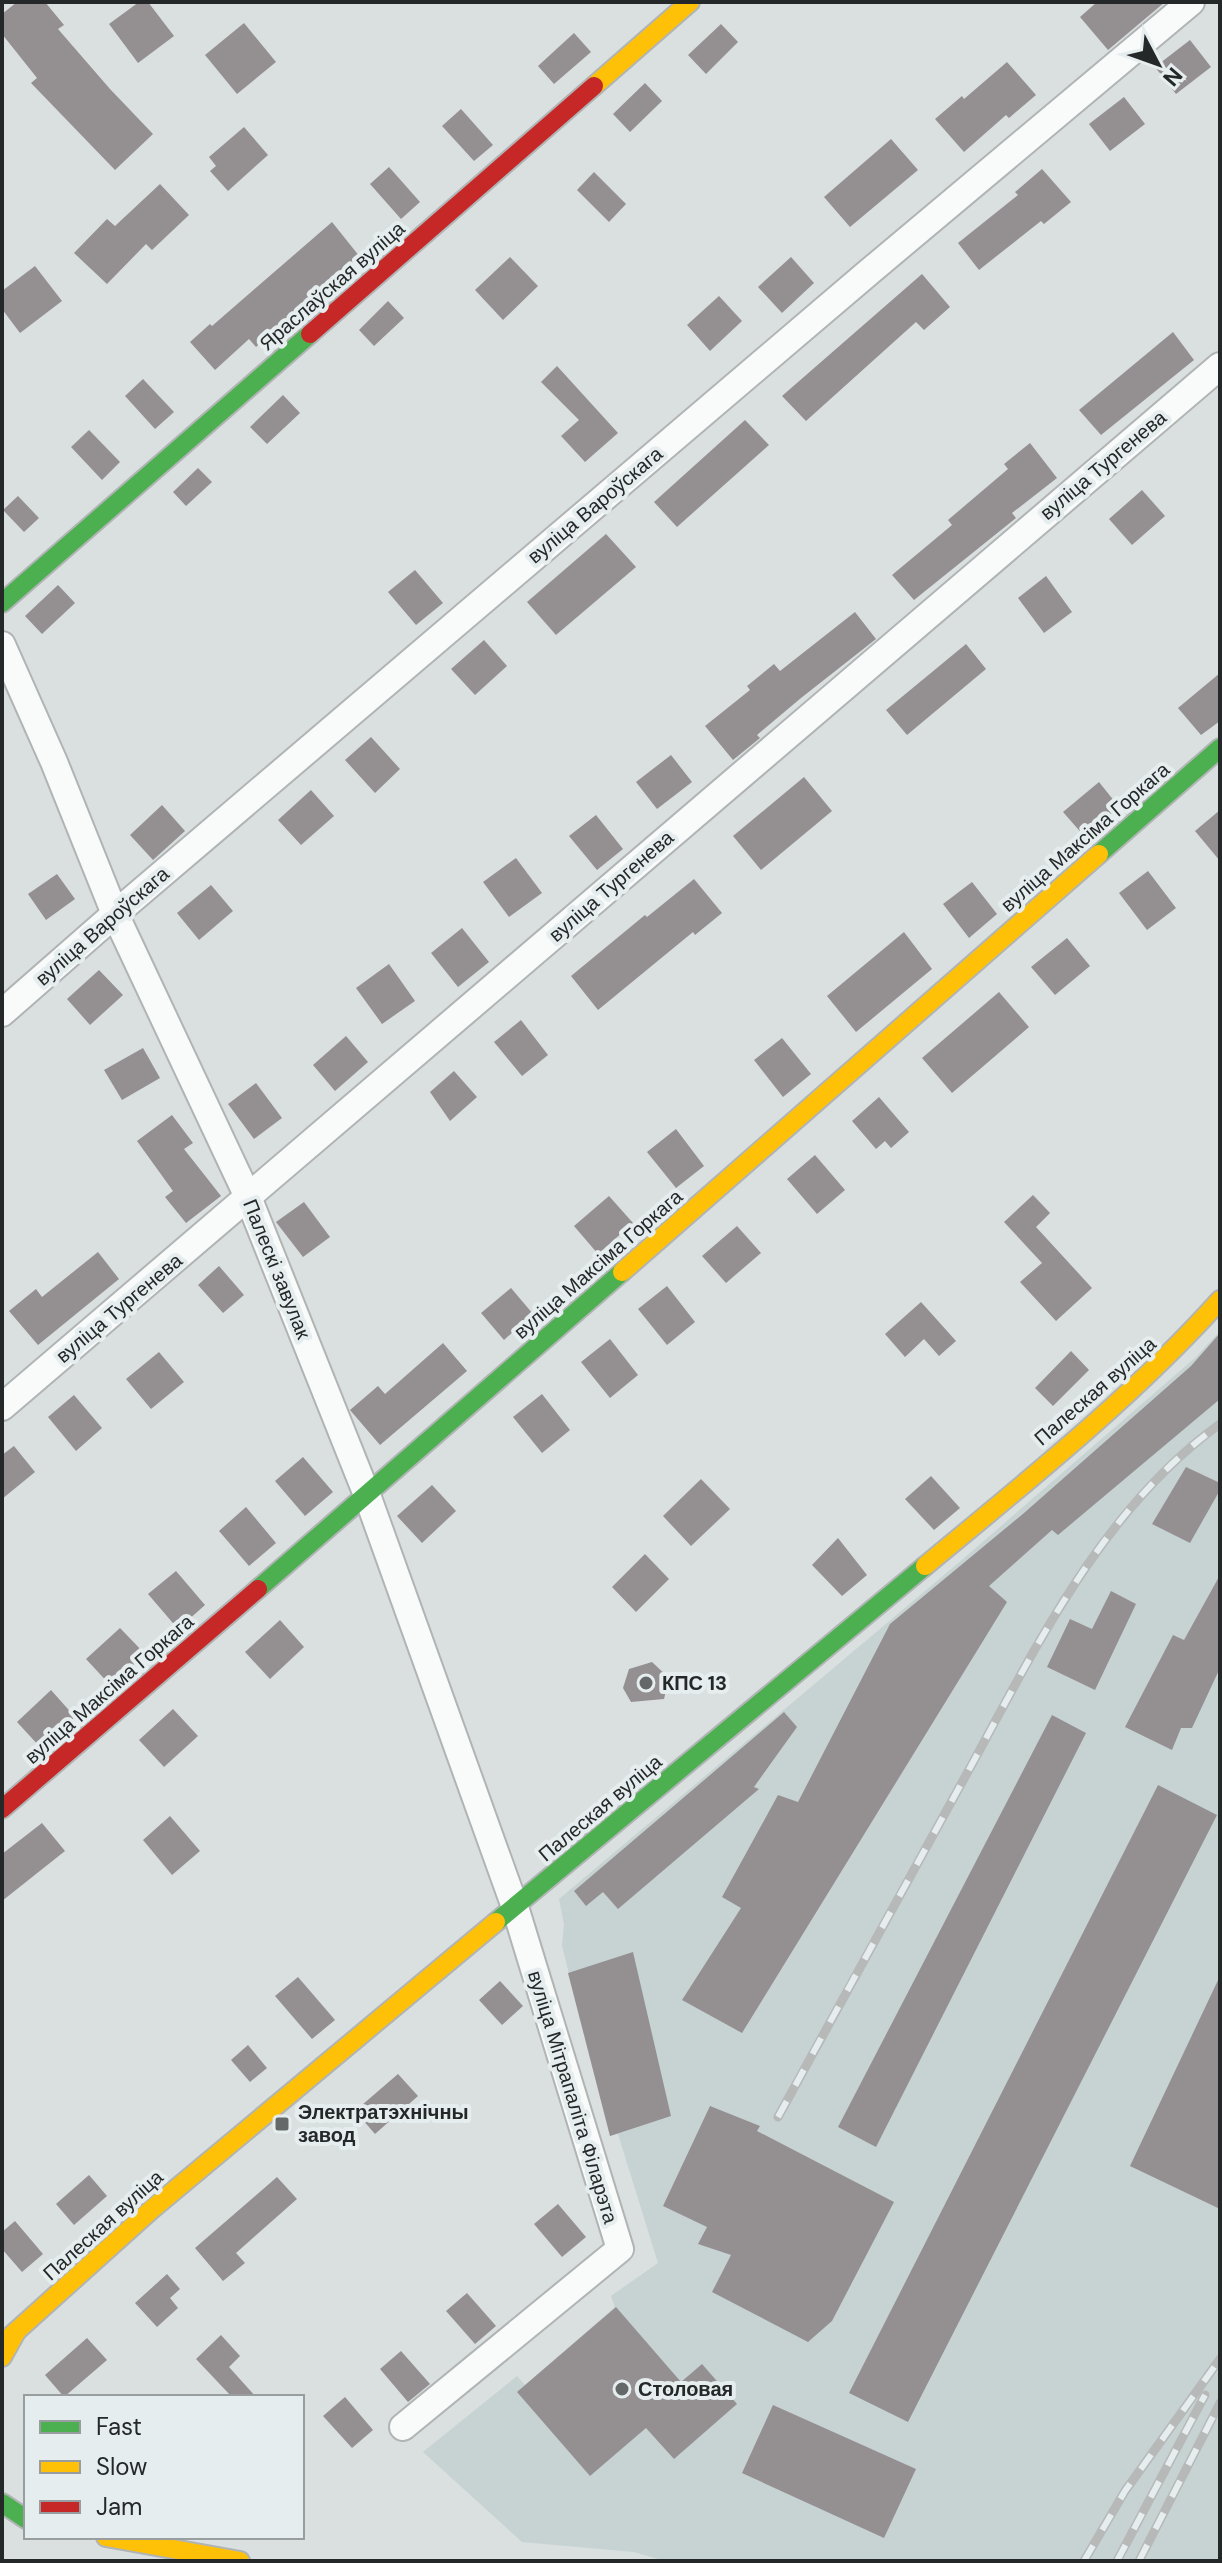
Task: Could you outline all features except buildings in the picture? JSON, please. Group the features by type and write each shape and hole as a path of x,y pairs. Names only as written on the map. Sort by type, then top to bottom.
{"street":[{"name":"Яраслаўская вуліца","path":"2,603 690,2"},
{"name":"вуліца Вароўскага","path":"2,1013 869,272 1191,2"},
{"name":"вуліца Тургенева","path":"2,1407 1220,366"},
{"name":"Палескі завулак","path":"2,645 54,762 115,914 248,1197 367,1495 515,1907"},
{"name":"вуліца Максіма Горкага","path":"2,1809 367,1495 1220,748"},
{"name":"Палеская вуліца","path":"2,2357 9,2338 164,2199 1009,1496 1176,1349 1220,1300"},
{"name":"вуліца Мітрапаліта Філарэта","path":"403,2427 620,2249 515,1907"},
{"path":"2,2481 4,2504 24,2518"},
{"path":"117,2539 240,2561"}],"shaded area":[{"path":"1220,1331 1220,2561 665,2561 634,2552 522,2542 423,2452 517,2376 525,2385 615,2307 611,2296 658,2263 618,2134 610,2136 562,1946 564,1924 559,1899 963,1559 1196,1357"}],"railway":[{"path":"778,2117 1070,1590 1137,1500 1176,1460 1220,1424"},
{"path":"1084,2561 1125,2491 1220,2359"},
{"path":"1117,2561 1205,2395"},
{"path":"1139,2561 1220,2403"}],"traffic: fast":[{"path":"2,603 310,334"},
{"path":"1099,854 1220,748"},
{"path":"258,1589 622,1272"},
{"path":"496,1922 925,1566"},
{"path":"2,2503 24,2518"}],"traffic: slow":[{"path":"594,86 690,2"},
{"path":"622,1272 1099,854"},
{"path":"925,1566 1115,1405 1220,1300"},
{"path":"2,2344 152,2209 496,1922"},
{"path":"2,2357 16,2332"},
{"path":"117,2539 240,2561"}],"traffic: jam":[{"path":"310,334 594,86"},
{"path":"2,1809 258,1589"}],"place":[{"name":"КПС 13","path":"646,1683"},
{"name":"Электратэхнічны завод","path":"282,2124"},
{"name":"Столовая","path":"622,2389"}]}
